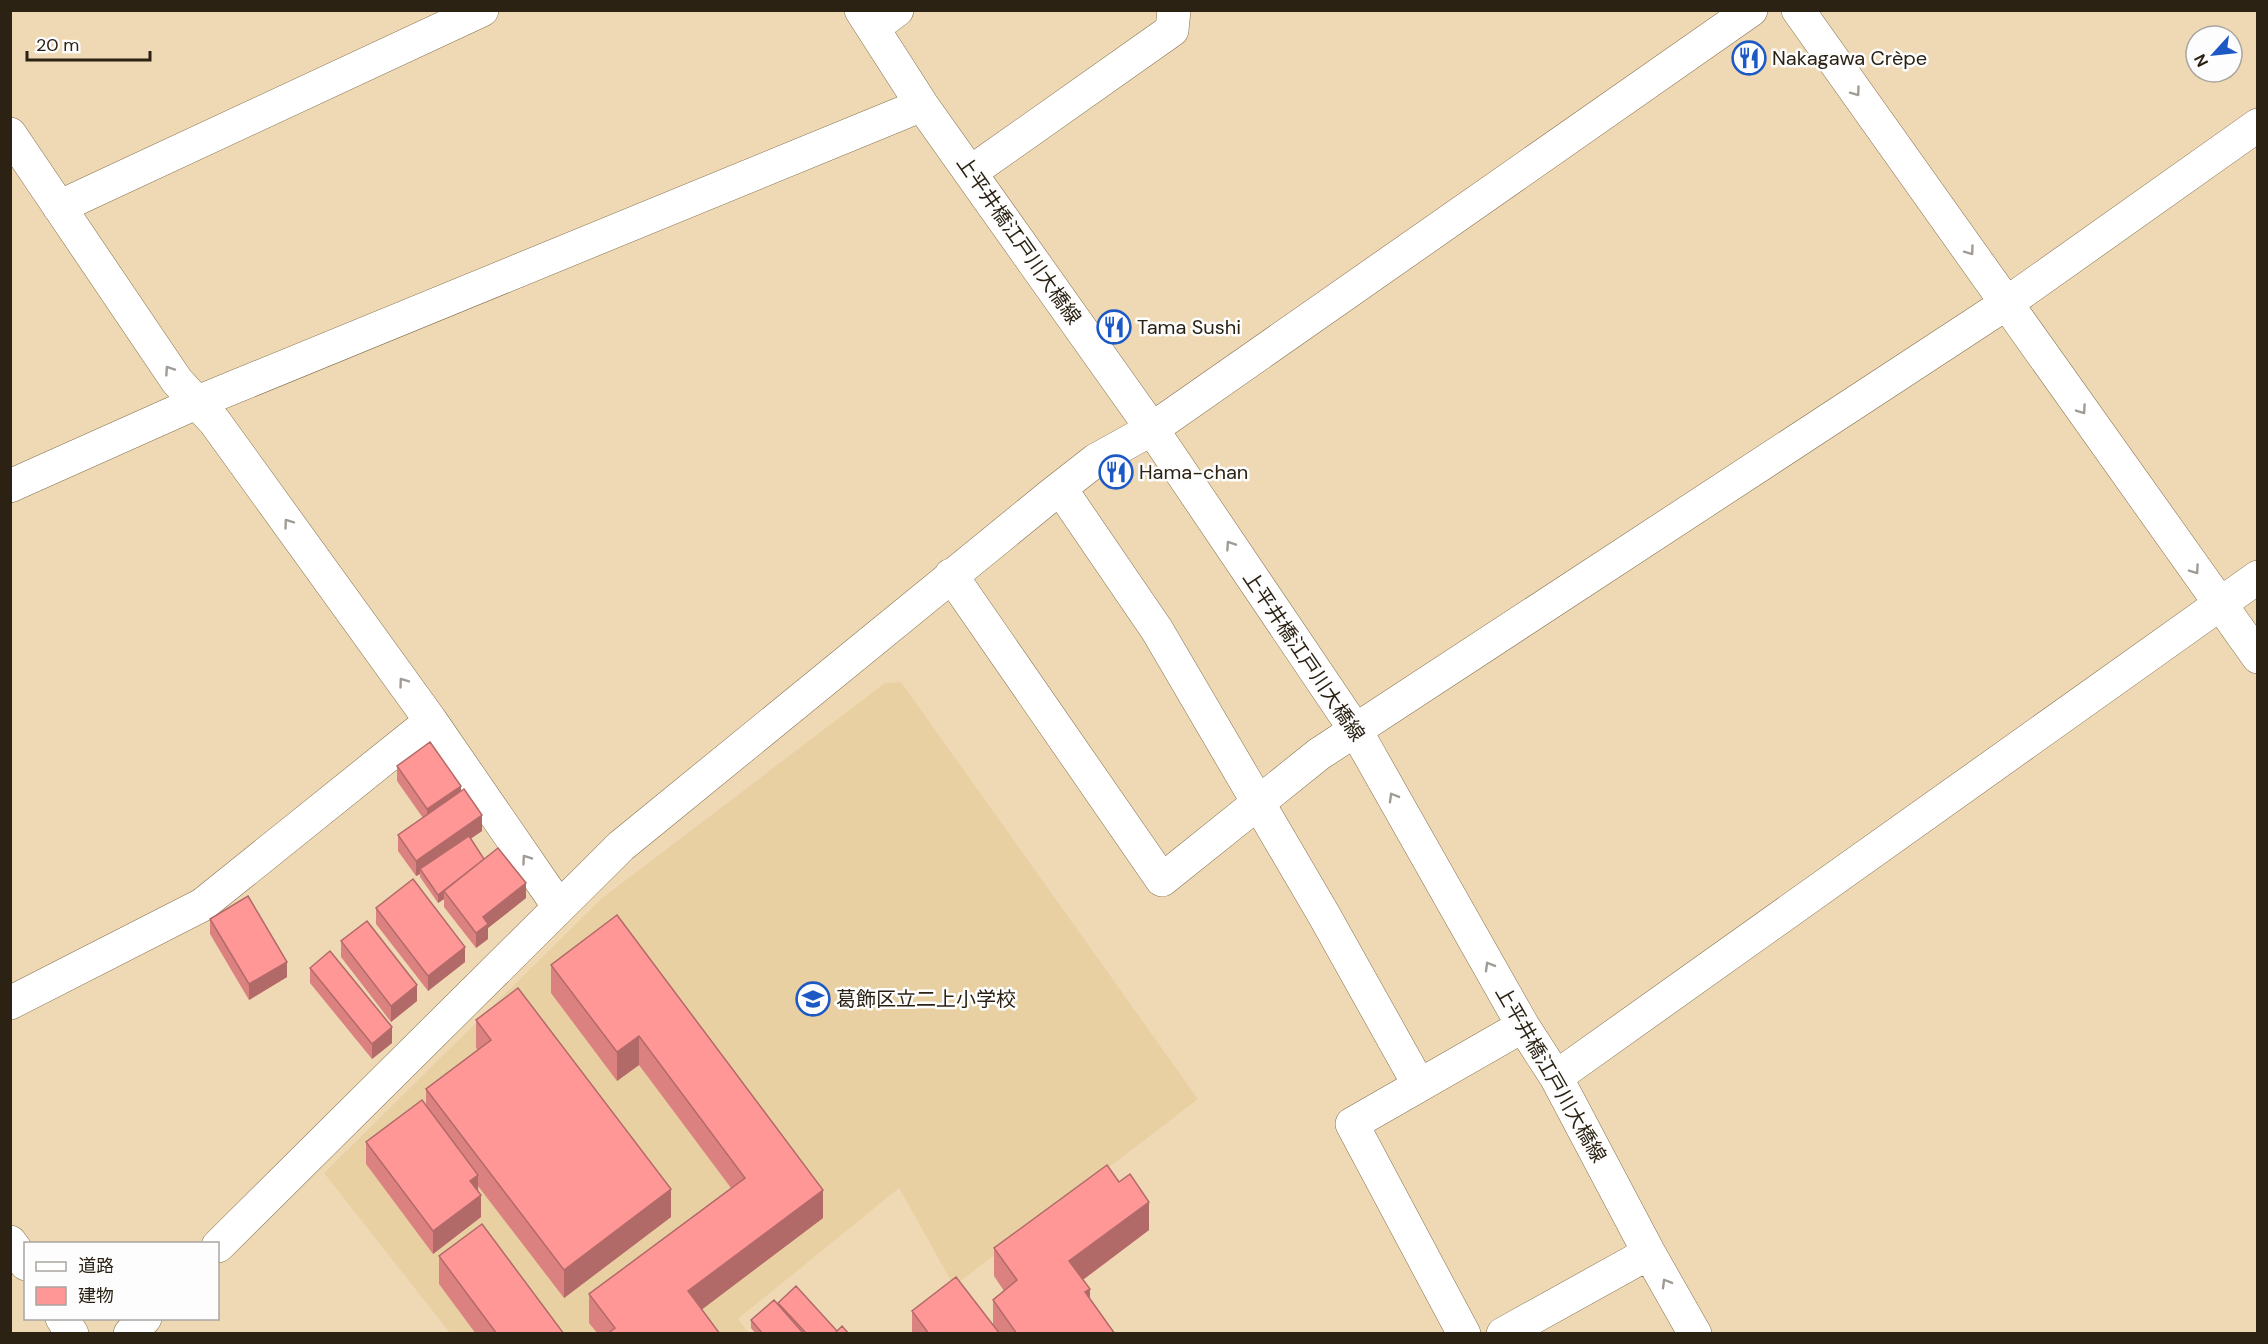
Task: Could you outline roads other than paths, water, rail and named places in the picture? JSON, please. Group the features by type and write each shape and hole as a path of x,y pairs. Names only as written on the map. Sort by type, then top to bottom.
{"street":[{"path":"59,207 482,10"},
{"path":"971,172 1172,30 1174,10"},
{"path":"219,1245 621,846 951,575 1096,460 1152,429 1751,10"},
{"path":"1798,10 2258,657"},
{"name":"上平井橋江戸川大橋線","path":"877,16 922,105 1152,429 1356,731 1523,1026 1556,1077 1649,1253 1695,1334"},
{"path":"10,486 198,402 922,105"},
{"path":"951,575 1162,880 1319,754 2007,303 2258,125"},
{"path":"10,134 177,381 215,422 431,721 559,907"},
{"path":"1060,488 1157,630 1419,1085"},
{"path":"1556,1077 2258,577"},
{"path":"10,1003 202,905 431,721"},
{"path":"1464,1334 1352,1124 1523,1026"},
{"path":"10,1242 24,1261"},
{"path":"1503,1334 1649,1253"},
{"path":"63,1320 72,1334"},
{"path":"130,1334 143,1320"}],"place":[{"name":"Nakagawa Crèpe","path":"1749,58"},
{"name":"Tama Sushi","path":"1114,327"},
{"name":"Hama-chan","path":"1116,472"},
{"name":"葛飾区立二上小学校","path":"813,999"}]}
